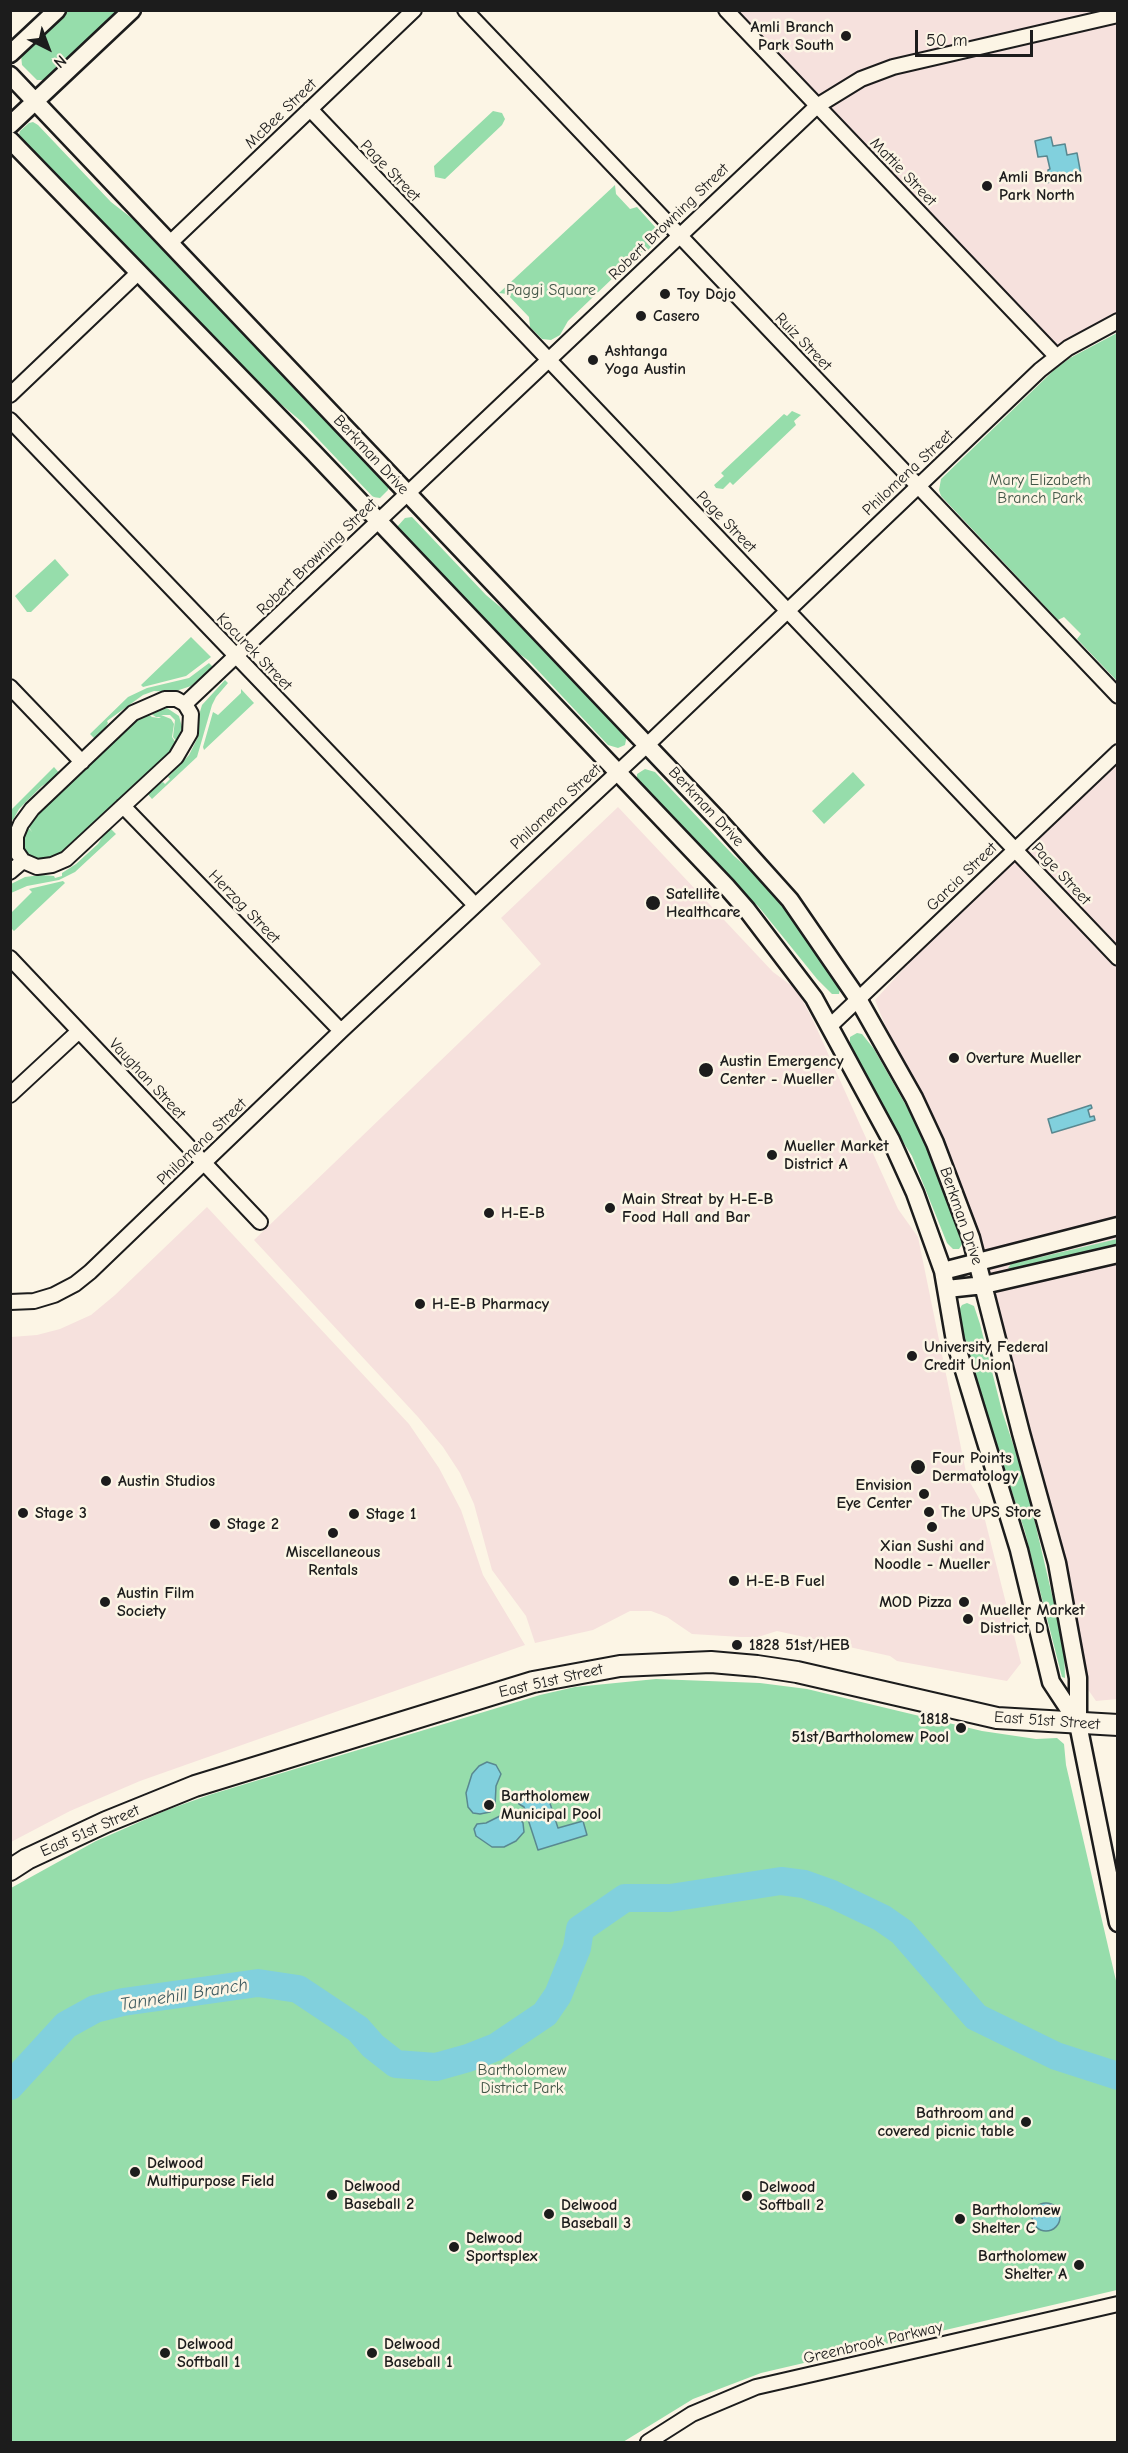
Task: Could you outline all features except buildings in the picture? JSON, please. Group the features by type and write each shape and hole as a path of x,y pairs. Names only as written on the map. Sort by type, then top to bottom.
{"main road":[{"name":"East 51st Street","path":"10,1870 27,1859 106,1822 195,1786 533,1682 620,1666 711,1662 757,1666 797,1672 997,1719 1118,1725"}],"street":[{"path":"10,54 57,10"},
{"path":"10,125 132,10"},
{"name":"McBee Street","path":"171,242 414,10"},
{"name":"Ruiz Street","path":"465,10 1118,696"},
{"name":"Mattie Street","path":"726,10 1056,356"},
{"name":"Robert Browning Street","path":"185,704 817,106 861,79 894,67 1118,15"},
{"name":"Berkman Drive","path":"10,75 647,745 790,900 858,999 914,1098 935,1143 967,1225 984,1285 1021,1433 1057,1563 1078,1678 1078,1724 1118,1923"},
{"name":"Page Street","path":"310,110 1118,958"},
{"name":"Berkman Drive","path":"10,140 139,272 747,910 808,990 830,1026 891,1140 915,1193 943,1271 955,1341 1019,1550 1051,1683 1078,1724"},
{"path":"10,395 139,272"},
{"name":"Philomena Street","path":"10,1302 34,1301 75,1284 1056,356 1118,321"},
{"name":"Kocurek Street","path":"10,420 475,905"},
{"path":"10,687 82,762"},
{"path":"165,699 176,699 185,704 191,714 191,724 187,741 176,757 66,859 52,865 37,867 23,861 16,851 16,836 21,824 32,809 142,707 165,699"},
{"name":"Garcia Street","path":"830,1026 1118,752"},
{"name":"Herzog Street","path":"123,806 341,1031"},
{"path":"10,872 23,861"},
{"name":"Vaughan Street","path":"10,958 260,1222"},
{"path":"10,1095 79,1030"},
{"path":"943,1271 1118,1226"},
{"path":"947,1289 984,1285 1118,1254"},
{"name":"Greenbrook Parkway","path":"648,2442 692,2414 756,2387 1118,2304"}],"shaded area":[{"path":"725,11 1117,11 1117,321 1056,356"},
{"path":"1117,753 1117,1699 1096,1701 1080,1678 954,1190 875,1000 1014,849"},
{"path":"618,807 773,972 796,989 812,1018 898,1209 918,1237 967,1477 980,1500 1021,1663 1007,1681 897,1661 890,1656 777,1631 758,1637 692,1634 667,1617 651,1611 630,1611 593,1630 535,1643 526,1616 492,1570 474,1504 460,1473 443,1447 254,1240 541,964 501,918"},
{"name":"Austin Studios","path":"207,1207 409,1424 439,1468 461,1510 483,1575 525,1645 140,1781 70,1811 11,1842 11,1337 37,1335 60,1329 91,1315"}],"green space":[{"path":"67,11 120,11 46,80 37,80 22,65 21,55"},
{"path":"493,111 502,113 505,119 502,125 445,179 435,177 434,166"},
{"path":"33,122 38,125 111,202 147,230 389,484 388,490 380,498 373,497 302,422 241,370 22,139 19,135 20,131"},
{"name":"Paggi Square","path":"615,185 616,194 630,209 637,207 656,228 658,236 656,242 648,250 638,254 568,321 560,335 551,340 542,339 530,327 529,317 507,294 499,293"},
{"name":"Mary Elizabeth Branch Park","path":"1117,333 1117,681 1077,639 1081,634 1064,617 1058,620 941,496 939,490 941,479 1054,370 1070,358"},
{"path":"792,411 801,415 794,421 796,425 733,485 730,482 723,489 716,488 714,485 724,476 721,473 784,414 787,416"},
{"path":"412,517 486,595 529,631 627,735 625,745 618,748 608,745 529,661 505,643 396,528 405,518"},
{"path":"55,559 69,575 31,612 27,612 15,596"},
{"path":"191,637 211,657 186,676 143,687 141,685"},
{"path":"209,663 213,667 191,686 173,692 154,691 143,695 107,721 97,741 90,734 128,697 147,688 189,678"},
{"path":"225,680 228,683 212,705 197,757 152,799 146,792 163,782 165,784 170,779 168,777 189,755 198,737 197,722 202,705"},
{"path":"241,689 254,703 204,750 213,712 218,715 241,693"},
{"path":"167,708 179,716 182,727 177,742 173,737 175,720 170,715 161,715 171,719 174,724 172,737 176,743 167,756 63,853 47,860 36,860 28,856 23,848 23,842 28,827 32,832 29,827 40,811 138,718 147,713 159,718 161,717 148,712"},
{"path":"54,767 61,775 42,786 19,809 13,820 11,819 11,810"},
{"path":"645,769 655,772 734,856 771,888 834,973 840,988 839,994 832,994 817,979 758,906 726,878 637,783 637,774"},
{"path":"853,772 865,785 824,824 812,811"},
{"path":"109,827 116,834 75,872 59,880 27,886 11,893 11,884 25,877 41,875 55,878 62,876 62,873 98,844"},
{"path":"63,881 65,883 14,931 11,928 11,913 32,892 29,889"},
{"path":"857,1033 862,1034 874,1049 930,1148 958,1218 963,1243 959,1249 953,1249 947,1243 912,1156 886,1115 850,1046 850,1037"},
{"path":"1117,1239 1117,1245 1012,1270 1008,1268 1011,1264"},
{"path":"967,1303 974,1306 980,1324 1002,1411 1025,1480 1064,1646 1065,1678 1062,1677 1025,1532 963,1340 959,1310"},
{"name":"Bartholomew District Park","path":"656,1679 760,1683 807,1689 982,1731 1036,1739 1057,1738 1064,1744 1066,1765 1117,1985 1117,2290 761,2373 693,2399 623,2442 11,2442 11,1888 96,1841 167,1810 209,1795 540,1695 575,1687"}],"water":[{"path":"1051,137 1053,146 1065,144 1067,155 1077,153 1081,175 1046,183 1045,175 1050,169 1047,156 1038,157 1035,141"},
{"path":"1091,1105 1092,1108 1088,1110 1090,1117 1094,1116 1095,1120 1052,1133 1048,1119"},
{"path":"487,1762 496,1765 501,1774 496,1786 495,1806 490,1812 473,1813 468,1807 466,1793 472,1774 479,1766"},
{"path":"546,1791 558,1828 583,1821 587,1835 538,1850 524,1807 517,1800"},
{"path":"508,1812 517,1815 523,1823 524,1832 516,1841 504,1847 492,1847 476,1836 474,1829 477,1824 486,1823"},
{"path":"1046,2203 1056,2207 1060,2217 1056,2227 1046,2231 1036,2227 1032,2217 1036,2207"}],"waterway":[{"name":"Tannehill Branch","path":"10,2086 66,2025 95,2009 123,2002 258,1983 298,1989 358,2029 373,2046 396,2064 436,2067 496,2047 545,2014 558,1995 577,1948 580,1929 625,1898 670,1898 781,1881 804,1884 832,1894 882,1918 902,1932 976,2017 1056,2056 1118,2076"}],"place":[{"name":"Amli Branch Park South","path":"846,36"},
{"name":"Amli Branch Park North","path":"987,186"},
{"name":"Toy Dojo","path":"665,294"},
{"name":"Casero","path":"641,316"},
{"name":"Ashtanga Yoga Austin","path":"593,360"},
{"name":"Satellite Healthcare","path":"653,903"},
{"name":"Overture Mueller","path":"954,1058"},
{"name":"Austin Emergency Center - Mueller","path":"706,1070"},
{"name":"Mueller Market District A","path":"772,1155"},
{"name":"Main Streat by H-E-B Food Hall and Bar","path":"610,1208"},
{"name":"H-E-B","path":"489,1213"},
{"name":"H-E-B Pharmacy","path":"420,1304"},
{"name":"University Federal Credit Union","path":"912,1356"},
{"name":"Four Points Dermatology","path":"918,1467"},
{"name":"Austin Studios","path":"106,1481"},
{"name":"Envision Eye Center","path":"924,1494"},
{"name":"The UPS Store","path":"929,1512"},
{"name":"Stage 3","path":"23,1513"},
{"name":"Stage 1","path":"354,1514"},
{"name":"Stage 2","path":"215,1524"},
{"name":"Xian Sushi and Noodle - Mueller","path":"932,1527"},
{"name":"Miscellaneous Rentals","path":"333,1533"},
{"name":"H-E-B Fuel","path":"734,1581"},
{"name":"Austin Film Society","path":"105,1602"},
{"name":"MOD Pizza","path":"964,1602"},
{"name":"Mueller Market District D","path":"968,1619"},
{"name":"1828 51st/HEB","path":"737,1645"},
{"name":"1818 51st/Bartholomew Pool","path":"961,1728"},
{"name":"Bartholomew Municipal Pool","path":"489,1805"},
{"name":"Bathroom and covered picnic table","path":"1026,2122"},
{"name":"Delwood Multipurpose Field","path":"135,2172"},
{"name":"Delwood Baseball 2","path":"332,2195"},
{"name":"Delwood Softball 2","path":"747,2196"},
{"name":"Delwood Baseball 3","path":"549,2214"},
{"name":"Bartholomew Shelter C","path":"960,2219"},
{"name":"Delwood Sportsplex","path":"454,2247"},
{"name":"Bartholomew Shelter A","path":"1079,2265"},
{"name":"Delwood Softball 1","path":"165,2353"},
{"name":"Delwood Baseball 1","path":"372,2353"}]}
